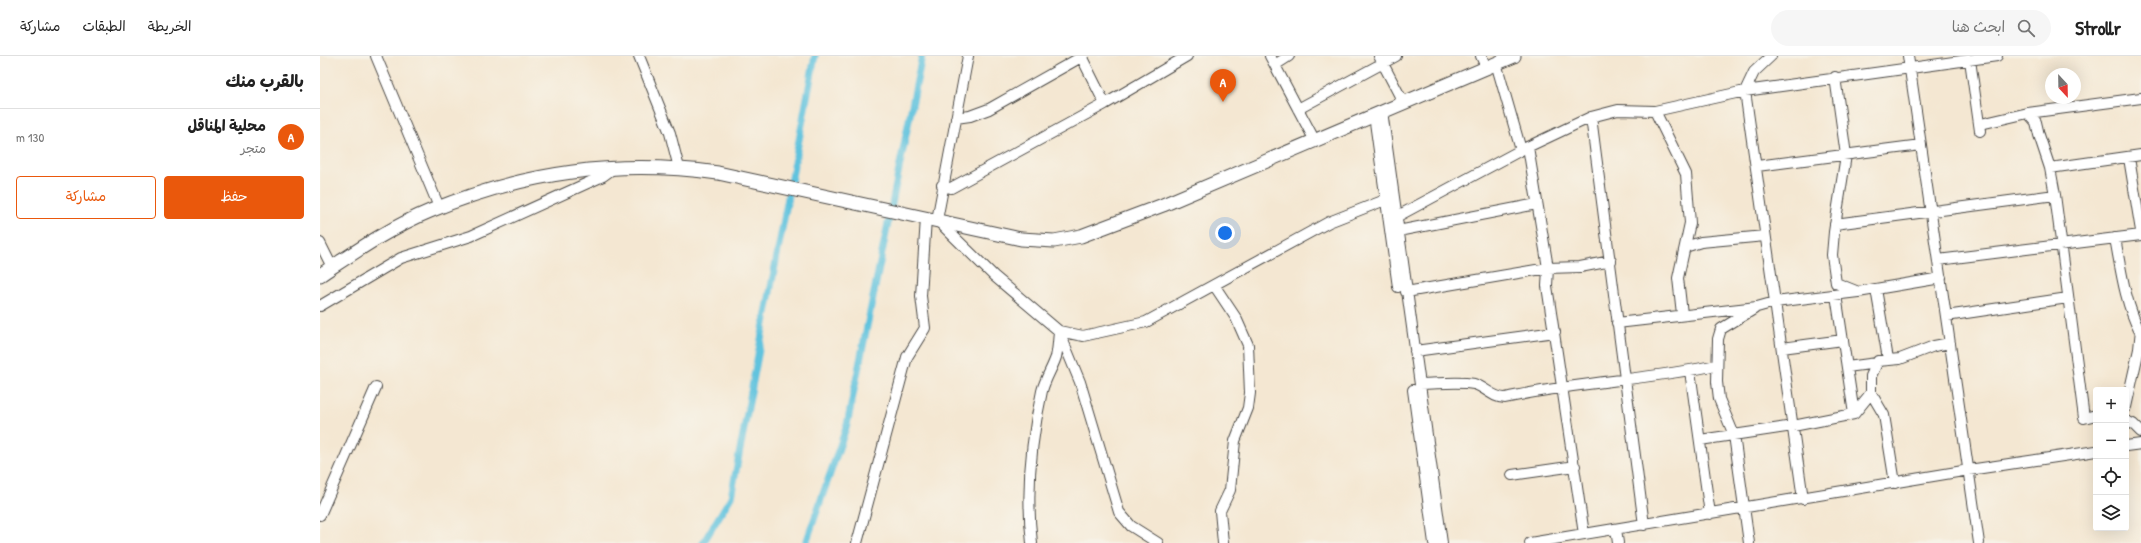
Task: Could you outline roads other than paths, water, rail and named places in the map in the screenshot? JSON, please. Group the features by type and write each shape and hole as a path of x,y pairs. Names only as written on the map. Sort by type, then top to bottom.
{"main road":[{"path":"320,275 367,244 404,223 439,207 508,183 575,171 614,168 679,168 718,173 803,192 876,206 1021,239 1054,241 1081,236 1163,205 1403,102 1487,62 1514,56"}],"street":[{"path":"376,56 439,207"},
{"path":"639,56 670,133 679,168"},
{"path":"956,118 970,116 989,109 1082,56 1105,104"},
{"path":"942,185 951,188 1105,104 1187,56"},
{"path":"1289,56 1272,60 1314,139"},
{"path":"1298,109 1381,60 1396,56"},
{"path":"1771,56 1754,72 1745,91 1757,166 1765,236 1803,499"},
{"path":"1908,56 1979,543"},
{"path":"1396,217 1524,148 1591,118 1618,110 1655,111 1745,91 1835,77 1997,56"},
{"path":"857,543 907,357 925,328 921,296 931,219 942,185 970,57"},
{"path":"1381,60 1403,102"},
{"path":"1970,60 1983,127 2028,113 2141,98"},
{"path":"1487,62 1524,148 1537,204 1548,268 1547,286 1584,534"},
{"path":"1835,77 1846,155 1835,224 1832,255 1836,283 1858,292"},
{"path":"1655,111 1686,174 1690,223 1678,278 1682,314"},
{"path":"1378,113 1385,200 1411,372 1434,543"},
{"path":"1378,113 1396,217 1442,543"},
{"path":"2028,113 2036,122 2038,135 2050,168 2062,245 2084,418 2093,416"},
{"path":"1591,118 1618,314 1617,323 1644,525"},
{"path":"1757,166 1921,145"},
{"path":"2050,168 2129,158 2141,155"},
{"path":"2129,158 2141,231"},
{"path":"320,306 401,258 471,236 603,176 614,168"},
{"path":"1835,224 2055,195"},
{"path":"1059,331 1083,336 1146,322 1329,222 1385,200"},
{"path":"1398,231 1537,204"},
{"path":"931,219 994,276 1059,331 1080,382 1119,512 1131,526 1158,543"},
{"path":"1938,260 2141,235"},
{"path":"1685,247 1701,242 1765,236"},
{"path":"2115,238 2124,286 2133,318 2140,331 2139,349 2129,394"},
{"path":"320,243 332,267"},
{"path":"1406,292 1548,268 1580,266 1611,261"},
{"path":"1617,323 1682,314 1758,307 1775,302 1858,292 1941,278"},
{"path":"1214,285 1236,318 1248,345 1250,393 1248,408 1235,441 1230,490 1220,511 1223,543"},
{"path":"1876,289 1888,359"},
{"path":"1836,295 1854,414"},
{"path":"1946,316 2068,298"},
{"path":"1749,543 1734,435 1719,399 1717,365 1721,329 1758,307"},
{"path":"1032,543 1030,528 1031,469 1038,409 1045,381 1056,357 1059,331"},
{"path":"1415,351 1555,332"},
{"path":"1782,348 1843,340"},
{"path":"1847,367 1877,363 1888,359 1900,359 1934,346 1950,343"},
{"path":"1877,363 1871,376 1871,393 1884,415 1895,483"},
{"path":"1420,384 1473,384 1502,398 1625,378 1690,371 1717,365"},
{"path":"1690,371 1710,514"},
{"path":"320,515 376,387"},
{"path":"1700,440 1793,426 1854,414 1871,393"},
{"path":"2129,422 2141,432"},
{"path":"2129,445 2140,443"},
{"path":"1530,543 1803,499 1969,470 2093,451"},
{"path":"1512,475 1575,466"},
{"path":"1024,543 1030,528"},
{"path":"1616,529 1618,543"}],"waterway":[{"path":"703,543 731,497 815,56"},
{"path":"806,543 847,425 922,56"}],"place":[{"name":"محلية المناقل","path":"1223,102"}]}
